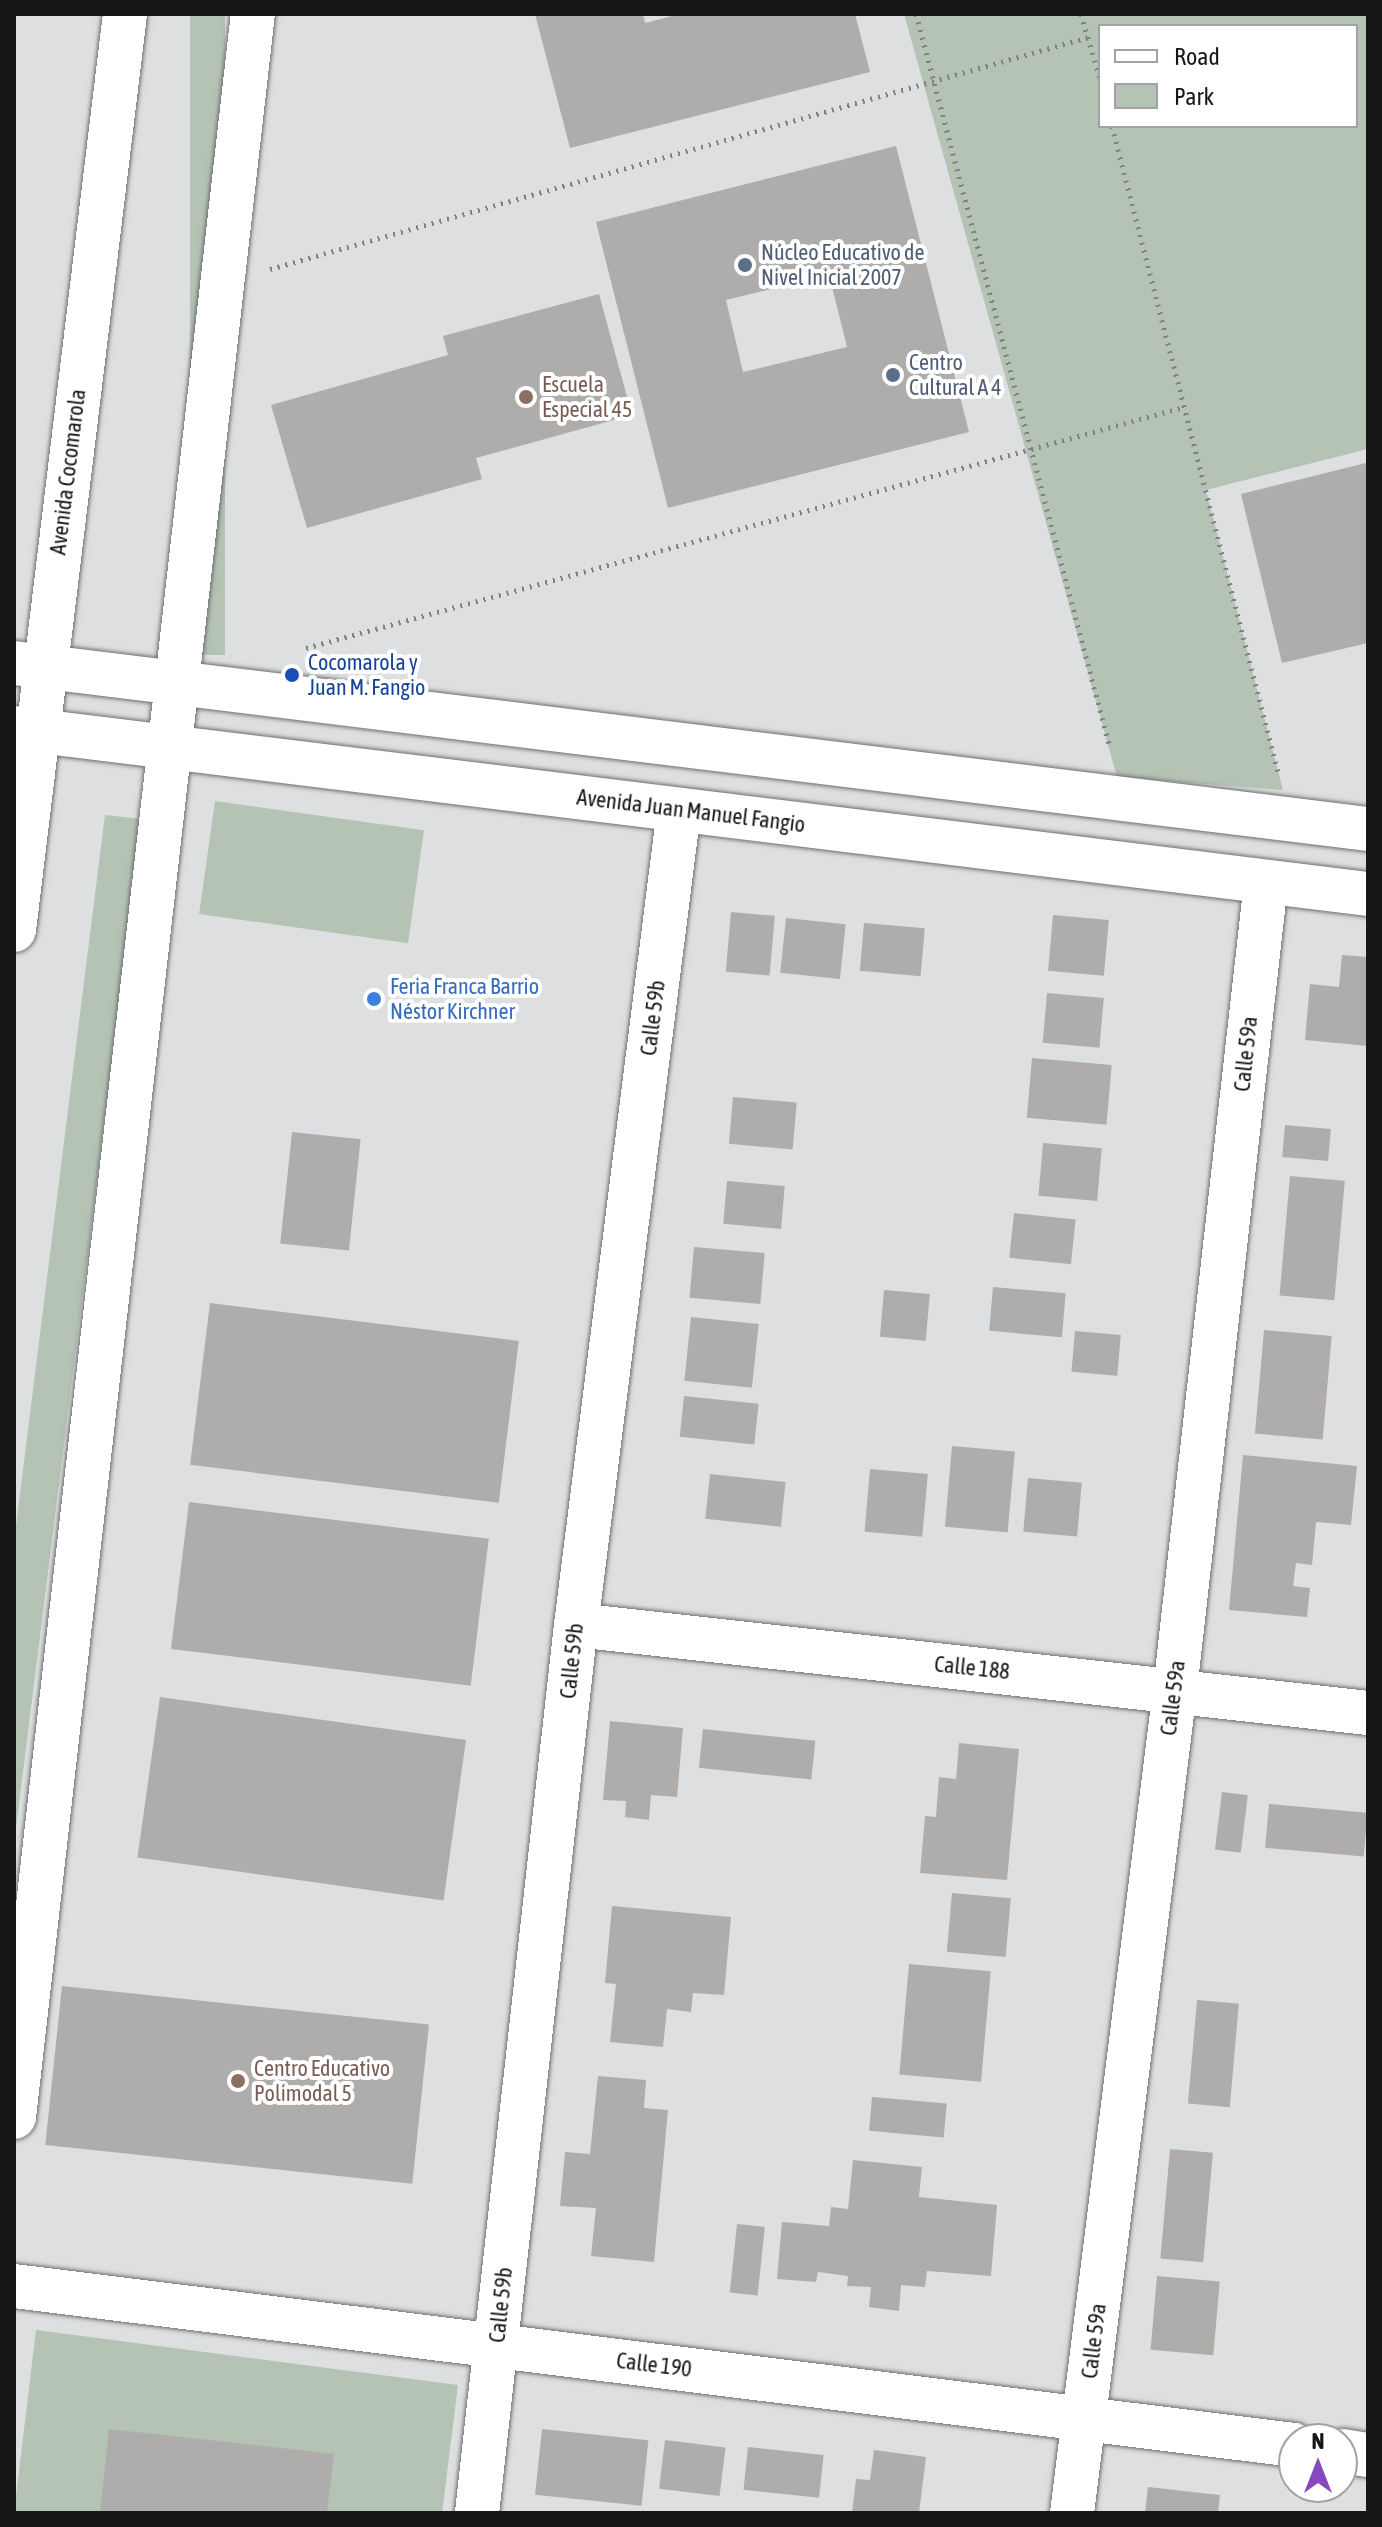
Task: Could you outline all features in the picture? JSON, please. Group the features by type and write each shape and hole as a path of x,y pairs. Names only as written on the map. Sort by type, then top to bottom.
{"street":[{"name":"Avenida Cocomarola","path":"14,930 30,665 125,14"},
{"path":"14,2117 253,14"},
{"path":"30,665 1368,829"},
{"name":"Avenida Juan Manuel Fangio","path":"26,730 1368,894"},
{"name":"Calle 59b","path":"477,2513 576,1625 679,810"},
{"name":"Calle 59a","path":"1072,2513 1175,1690 1266,882"},
{"name":"Calle 188","path":"576,1625 1368,1713"},
{"name":"Calle 190","path":"14,2286 1278,2443"}],"path":[{"path":"916,14 1124,800"},
{"path":"1081,14 1098,71"},
{"path":"222,282 1089,37"},
{"path":"1113,128 1290,820"},
{"path":"299,650 1184,407"}],"green space":[{"path":"190,14 225,14 225,655 190,655"},
{"path":"904,14 1368,14 1368,449 1206,490 1283,790 1117,777"},
{"path":"215,801 424,830 408,943 199,914"},
{"path":"105,815 142,819 14,1844 14,1542"},
{"path":"36,2330 458,2385 442,2513 14,2513"}],"building":[{"path":"535,14 643,14 645,23 680,14 855,14 870,72 570,148"},
{"path":"896,146 969,432 668,508 596,222","holes":["829,275 847,347 743,372 726,300"]},
{"path":"599,294 632,415 476,458 482,479 307,528 271,405 448,355 443,336"},
{"path":"1366,463 1368,643 1282,663 1241,494"},
{"path":"731,912 775,916 770,976 726,972"},
{"path":"1053,915 1109,920 1104,976 1048,971"},
{"path":"786,918 846,924 840,979 780,973"},
{"path":"864,923 925,928 921,976 860,971"},
{"path":"1342,955 1368,957 1368,1046 1305,1040 1310,984 1339,987"},
{"path":"1047,993 1104,998 1099,1048 1043,1043"},
{"path":"1032,1058 1112,1065 1106,1125 1027,1118"},
{"path":"733,1097 797,1103 793,1149 729,1144"},
{"path":"1285,1125 1331,1129 1328,1161 1282,1157"},
{"path":"292,1132 361,1139 349,1251 280,1243"},
{"path":"1043,1143 1102,1148 1097,1201 1038,1196"},
{"path":"1290,1176 1345,1181 1334,1300 1280,1296"},
{"path":"727,1181 785,1186 781,1229 723,1224"},
{"path":"1014,1213 1076,1219 1071,1264 1009,1258"},
{"path":"694,1247 765,1253 760,1304 690,1298"},
{"path":"993,1287 1066,1293 1062,1337 989,1331"},
{"path":"884,1290 930,1294 926,1341 880,1337"},
{"path":"210,1303 519,1341 499,1503 190,1465"},
{"path":"691,1317 759,1324 752,1388 684,1381"},
{"path":"1264,1330 1332,1336 1323,1440 1255,1434"},
{"path":"1075,1331 1121,1335 1117,1376 1071,1372"},
{"path":"684,1396 759,1404 754,1445 680,1437"},
{"path":"952,1446 1015,1451 1008,1532 945,1527"},
{"path":"1243,1455 1357,1466 1351,1525 1316,1522 1312,1565 1296,1563 1293,1586 1310,1588 1307,1617 1229,1610"},
{"path":"870,1469 928,1474 922,1537 865,1532"},
{"path":"710,1474 786,1482 781,1527 705,1519"},
{"path":"1028,1478 1082,1483 1077,1537 1023,1532"},
{"path":"189,1502 489,1539 471,1686 171,1649"},
{"path":"160,1697 466,1740 443,1900 137,1857"},
{"path":"610,1721 683,1728 677,1797 651,1795 649,1820 625,1817 626,1801 603,1800"},
{"path":"703,1729 815,1741 811,1780 699,1768"},
{"path":"959,1743 1019,1749 1007,1880 920,1873 925,1816 936,1817 939,1777 956,1779"},
{"path":"1222,1792 1248,1795 1241,1853 1215,1850"},
{"path":"1269,1804 1368,1813 1364,1856 1265,1848"},
{"path":"952,1893 1011,1898 1006,1957 947,1952"},
{"path":"612,1906 731,1917 724,1995 693,1993 691,2012 667,2009 663,2047 610,2042 616,1984 605,1983"},
{"path":"909,1964 991,1971 981,2082 899,2075"},
{"path":"62,1986 429,2025 412,2184 45,2145"},
{"path":"1197,2000 1239,2004 1230,2107 1188,2104"},
{"path":"598,2076 646,2080 644,2108 668,2110 654,2262 591,2256 596,2208 560,2206 565,2152 590,2154"},
{"path":"872,2097 947,2104 944,2137 869,2131"},
{"path":"1170,2149 1213,2153 1203,2262 1160,2259"},
{"path":"853,2160 922,2167 919,2197 997,2205 991,2276 927,2271 925,2287 901,2285 899,2311 869,2307 871,2287 847,2286 848,2276 818,2272 816,2282 777,2279 782,2222 829,2226 831,2207 848,2209"},
{"path":"737,2224 765,2227 758,2296 730,2293"},
{"path":"1157,2276 1220,2281 1213,2355 1151,2350"},
{"path":"109,2429 334,2454 327,2513 100,2513"},
{"path":"542,2429 648,2440 642,2506 535,2495"},
{"path":"665,2440 726,2447 720,2496 659,2489"},
{"path":"748,2447 824,2455 819,2498 744,2490"},
{"path":"874,2450 926,2457 919,2513 852,2513 856,2479 870,2480"},
{"path":"1148,2487 1220,2495 1218,2513 1145,2513"}],"place":[{"name":"Núcleo Educativo de Nivel Inicial 2007","path":"745,265"},
{"name":"Centro Cultural A 4","path":"893,375"},
{"name":"Escuela Especial 45","path":"526,397"},
{"name":"Cocomarola y Juan M. Fangio","path":"292,675"},
{"name":"Feria Franca Barrio Néstor Kirchner","path":"374,999"},
{"name":"Centro Educativo Polimodal 5","path":"238,2081"}]}
